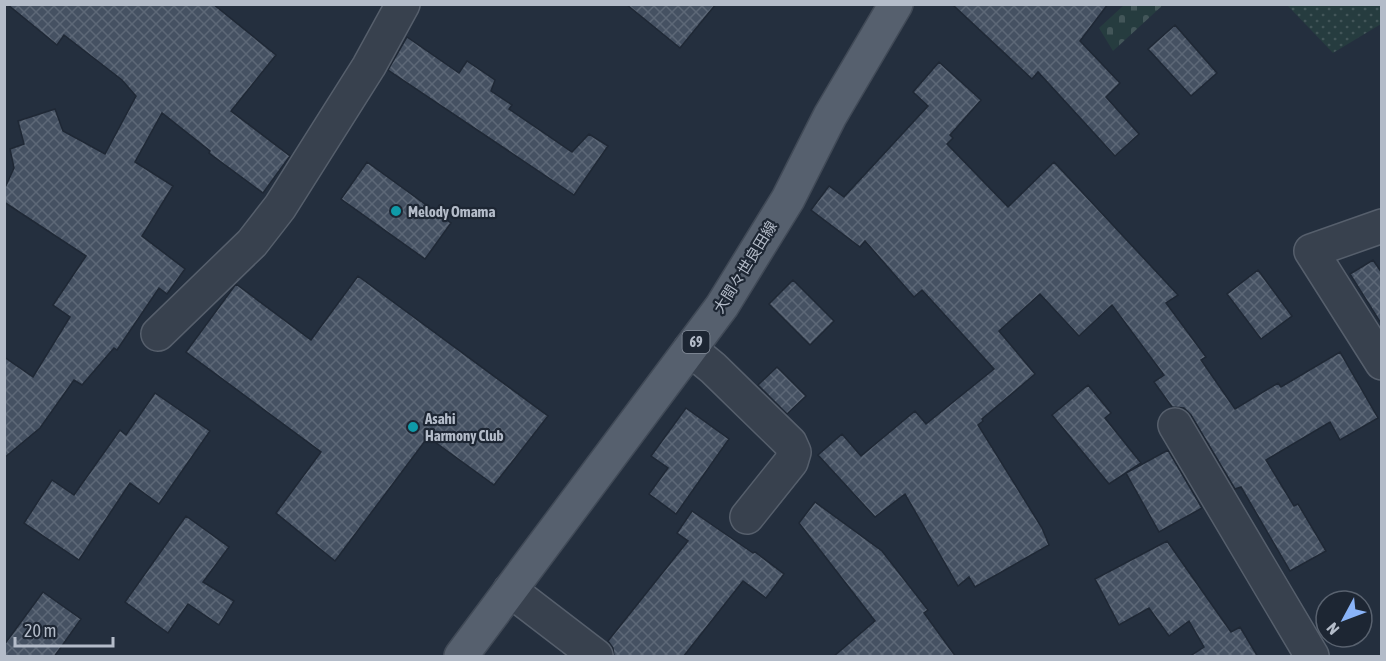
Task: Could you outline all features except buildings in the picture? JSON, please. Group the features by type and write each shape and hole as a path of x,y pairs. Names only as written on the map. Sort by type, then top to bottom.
{"main road":[{"name":"大間々世良田線","path":"461,657 722,306 788,199 830,116 896,4"}],"street":[{"path":"158,334 252,243 280,207 369,66 403,4"},
{"path":"1382,226 1311,251 1382,363"},
{"path":"690,349 713,368 790,443 794,452 791,462 747,517"},
{"path":"1175,425 1312,657"},
{"path":"510,590 597,657"}],"green space":[{"path":"1124,5 1163,5 1113,51 1099,28"},
{"path":"1287,5 1381,5 1381,24 1333,53"}],"place":[{"name":"Melody Omama","path":"396,211"},
{"name":"Asahi Harmony Club","path":"413,427"}]}
